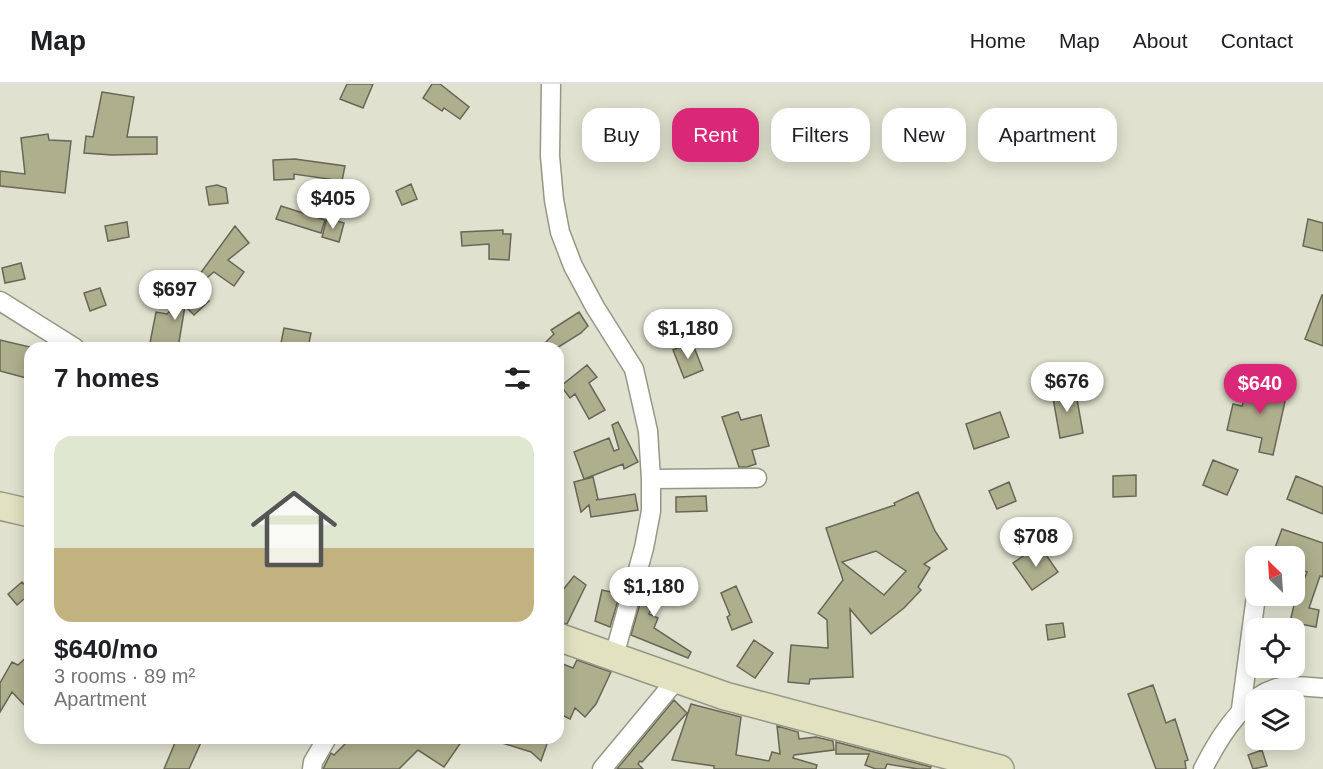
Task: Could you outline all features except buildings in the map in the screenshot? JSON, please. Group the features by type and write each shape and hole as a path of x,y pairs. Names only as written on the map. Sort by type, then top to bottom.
{"street":[{"path":"551,84 550,156 560,232 573,266 634,369 648,431 651,511 645,548 614,656"},
{"path":"0,301 65,342"},
{"path":"651,479 757,478"},
{"path":"0,506 24,512"},
{"path":"1241,710 1255,606"},
{"path":"564,640 725,696 1000,769"},
{"path":"602,769 677,679"},
{"path":"1203,769 1241,710 1264,694 1281,687 1323,688"},
{"path":"312,769 313,762 324,744"}]}
